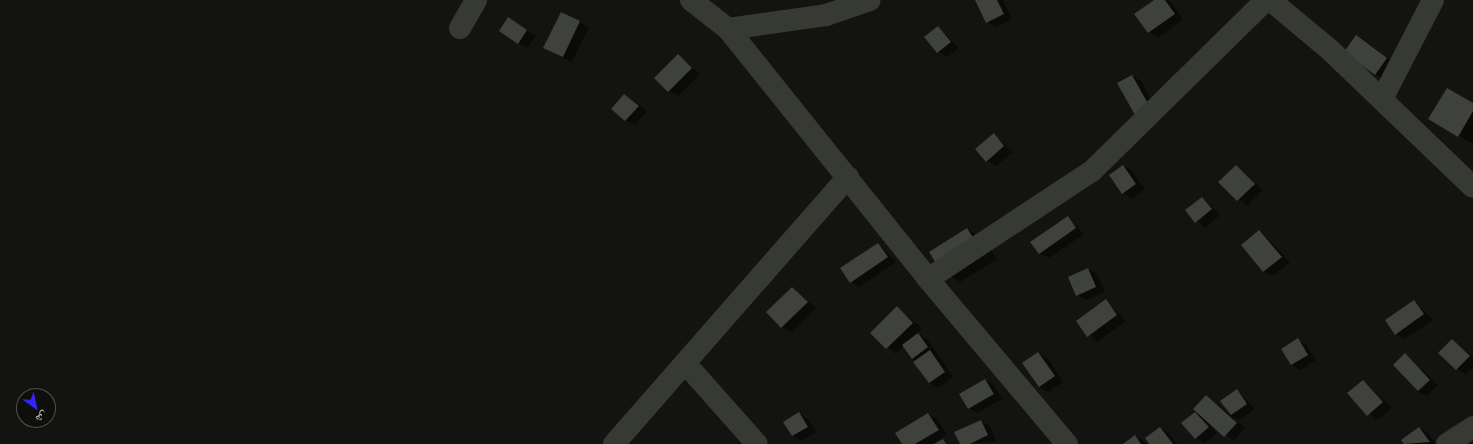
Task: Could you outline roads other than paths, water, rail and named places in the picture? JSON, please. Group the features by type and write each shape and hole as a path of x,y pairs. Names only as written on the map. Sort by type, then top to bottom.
{"street":[{"path":"460,28 476,0"},
{"path":"691,0 728,29 848,177 928,279 1067,444"},
{"path":"728,29 826,15 870,0"},
{"path":"928,279 1092,172 1266,0"},
{"path":"1270,0 1382,99 1473,187"},
{"path":"1382,99 1433,0"},
{"path":"614,444 848,177"},
{"path":"685,363 757,444"},
{"path":"1447,444 1473,427"}]}
